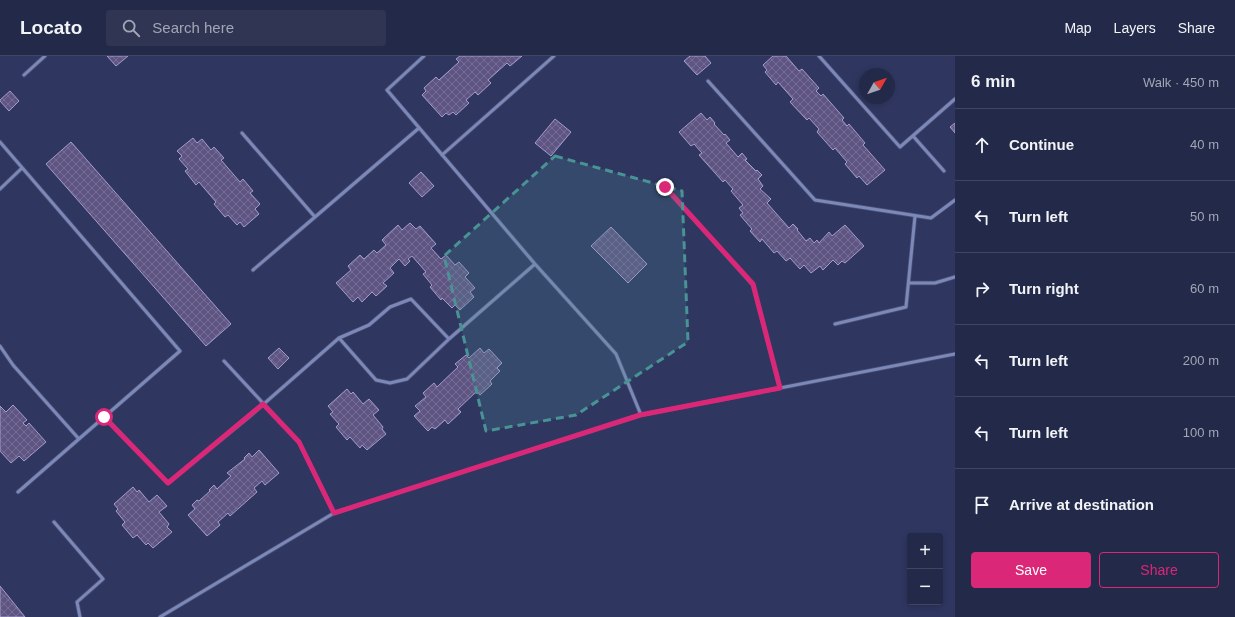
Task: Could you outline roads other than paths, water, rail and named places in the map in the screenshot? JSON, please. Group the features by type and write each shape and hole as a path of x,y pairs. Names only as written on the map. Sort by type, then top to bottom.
{"lane":[{"path":"24,75 45,56"},
{"path":"424,56 387,90 535,264 616,354 640,415"},
{"path":"442,155 554,56"},
{"path":"819,56 900,147 955,99"},
{"path":"708,81 816,200 931,218 955,200"},
{"path":"253,270 419,128"},
{"path":"242,132 316,217"},
{"path":"913,136 944,171"},
{"path":"0,142 180,352 18,492"},
{"path":"0,189 22,168"},
{"path":"665,187 753,284 780,388"},
{"path":"835,324 906,307 915,216"},
{"path":"339,338 376,380 390,383 407,379 449,339 535,264"},
{"path":"909,283 935,283 955,277"},
{"path":"104,417 168,483 339,338 369,325 390,307 411,300 449,339"},
{"path":"0,346 13,365 79,439"},
{"path":"160,617 334,513 640,415 955,354"},
{"path":"224,361 299,442 334,513"},
{"path":"54,522 102,579 77,602 80,617"}]}
